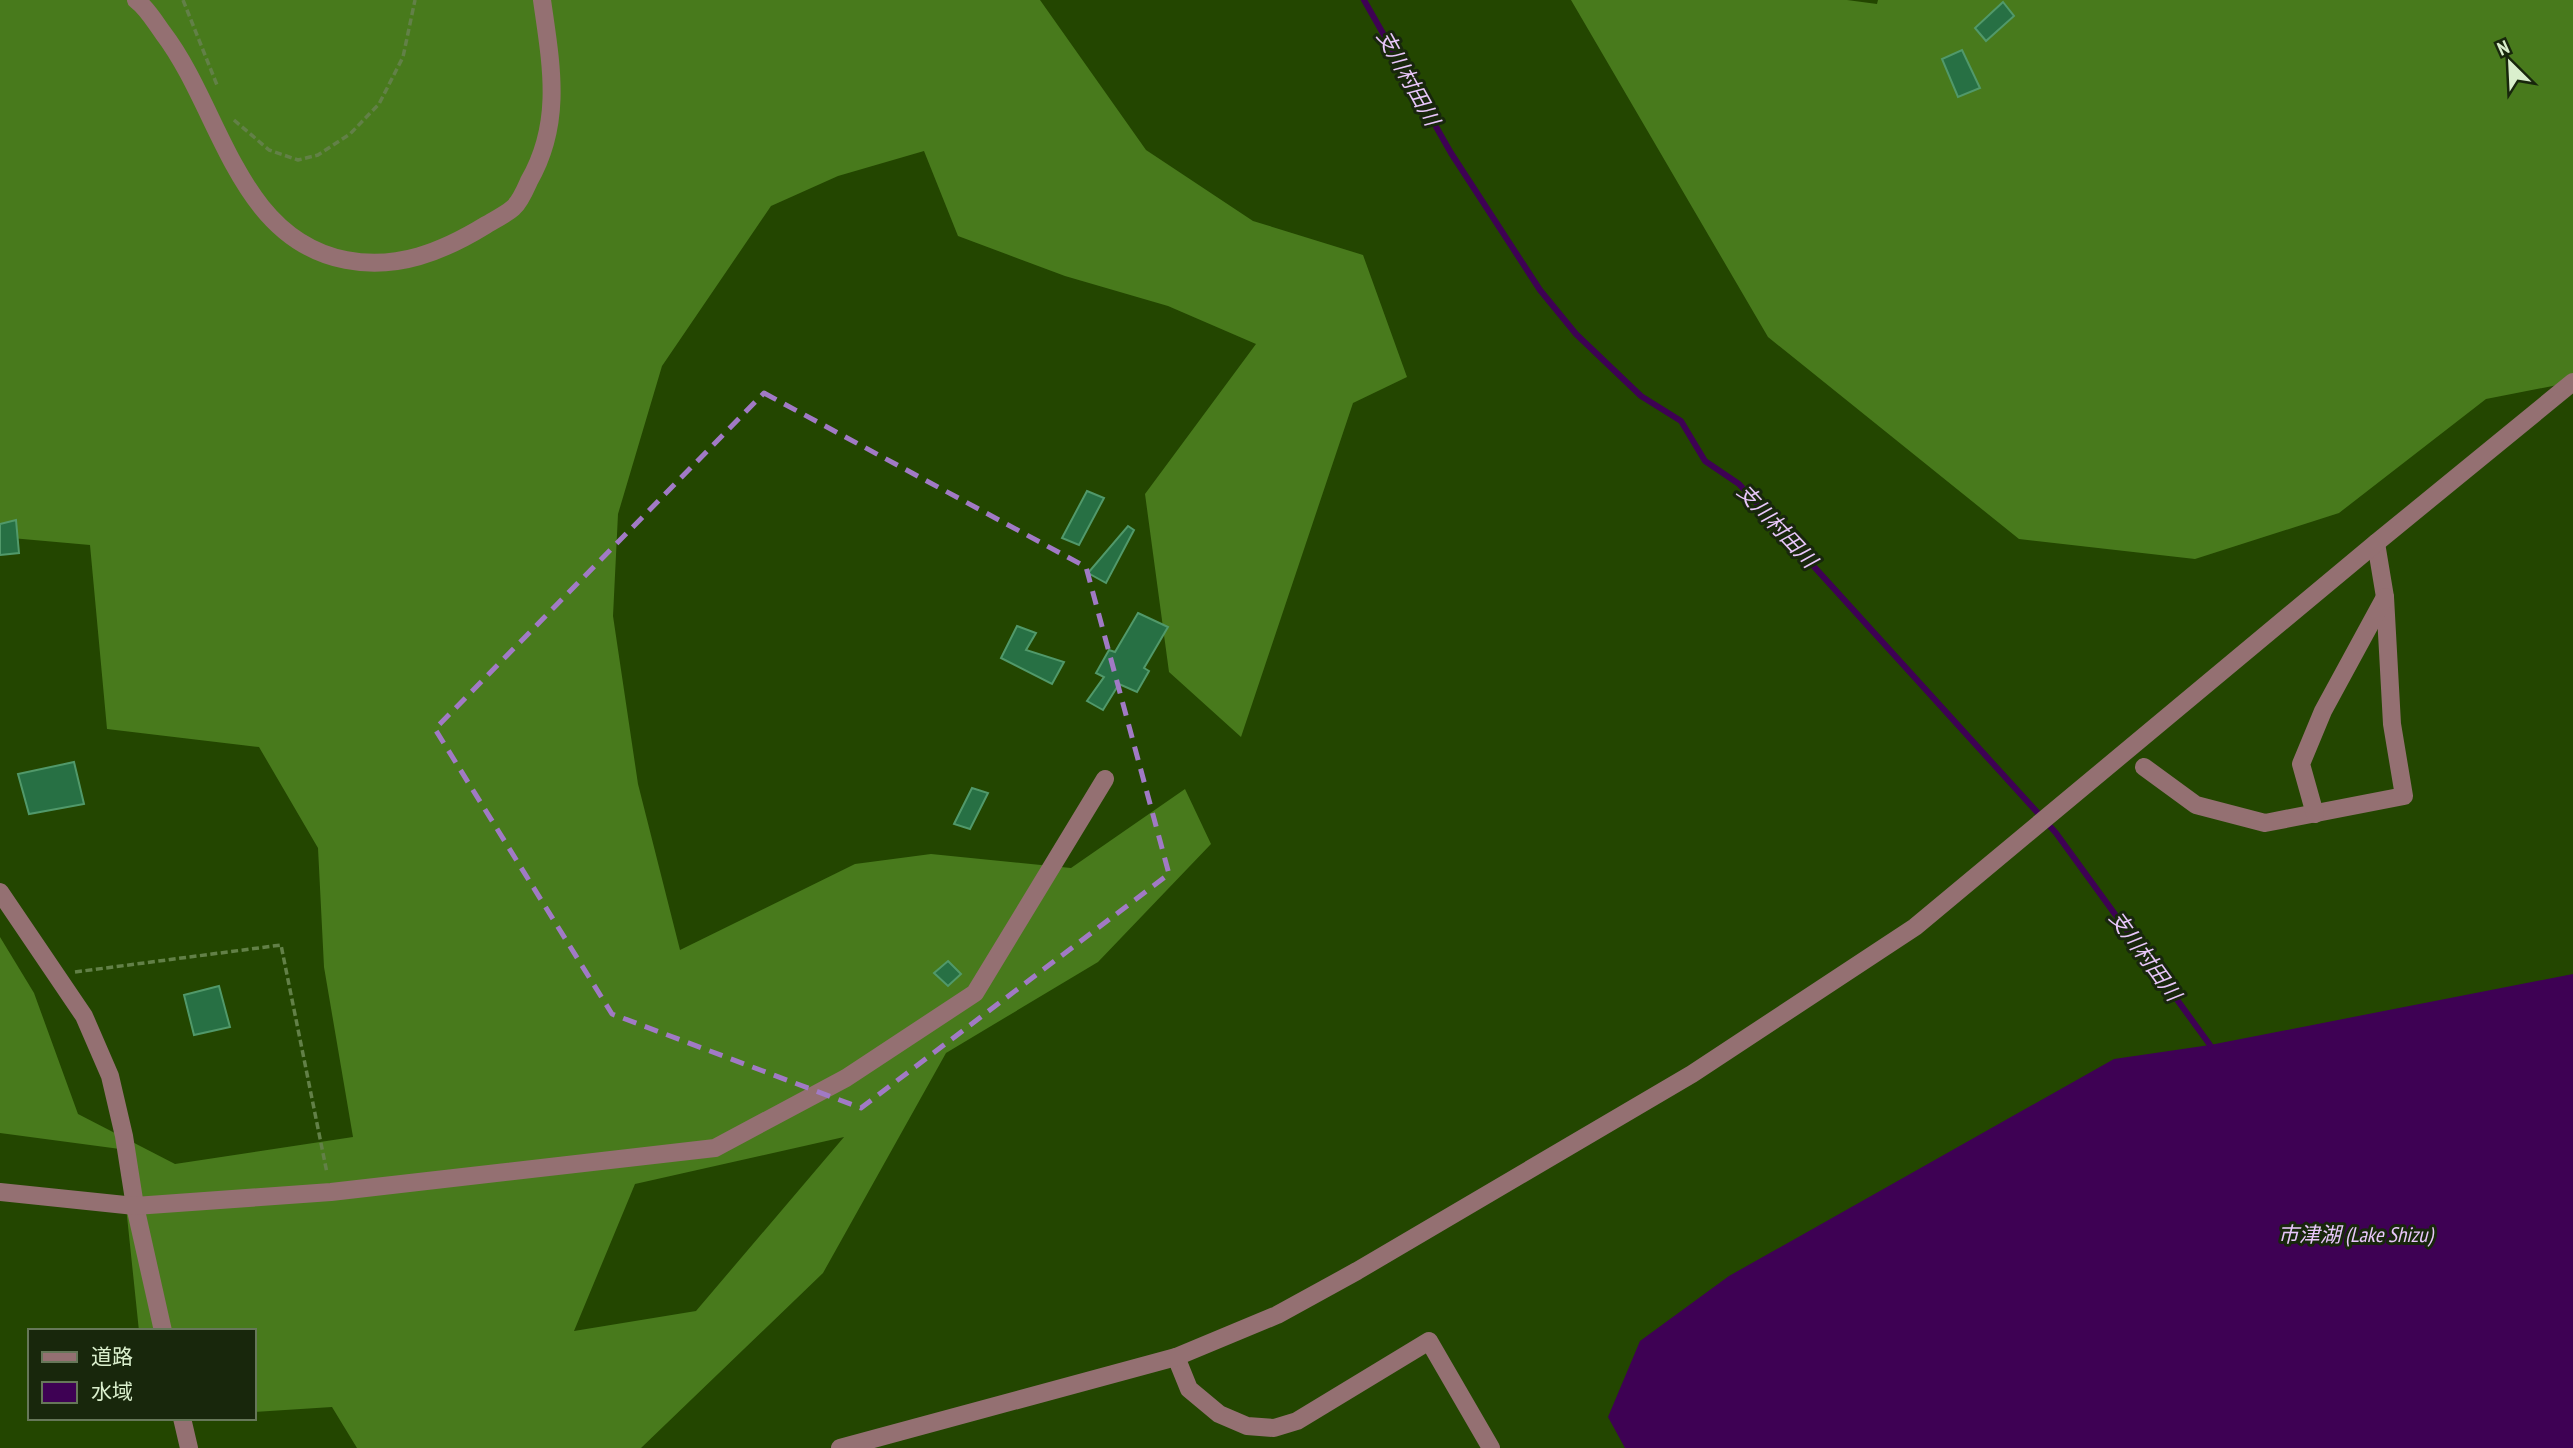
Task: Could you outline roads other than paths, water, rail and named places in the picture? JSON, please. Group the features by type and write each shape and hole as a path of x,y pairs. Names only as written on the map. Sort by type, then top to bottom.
{"street":[{"path":"136,0 179,54 248,191 274,223 300,244 330,257 369,265 408,261 466,237 514,207 547,145 551,114 551,68 542,0"},
{"path":"840,1448 1176,1357 1277,1315 1692,1074 1915,927 2573,382"},
{"path":"2144,767 2196,805 2265,823 2404,796 2392,724 2385,597 2376,543"},
{"path":"2315,814 2301,764 2323,711 2385,597"},
{"path":"0,1192 135,1206 331,1192 715,1148 846,1078 975,993 1105,779"},
{"path":"0,892 84,1016 110,1076 163,1329"},
{"path":"1176,1357 1189,1389 1219,1414 1247,1426 1274,1428 1297,1421 1429,1341 1491,1448"},
{"path":"182,1420 189,1448"}],"water":[{"name":"市津湖 (Lake Shizu)","path":"2573,974 2573,1448 1625,1448 1608,1417 1640,1341 1729,1276 2114,1059 2210,1045"}],"waterway":[{"name":"支川村田川","path":"1364,0 1451,153 1540,290 1576,334 1641,396 1681,421 1705,461 1739,484 2056,833 2210,1045"}]}
